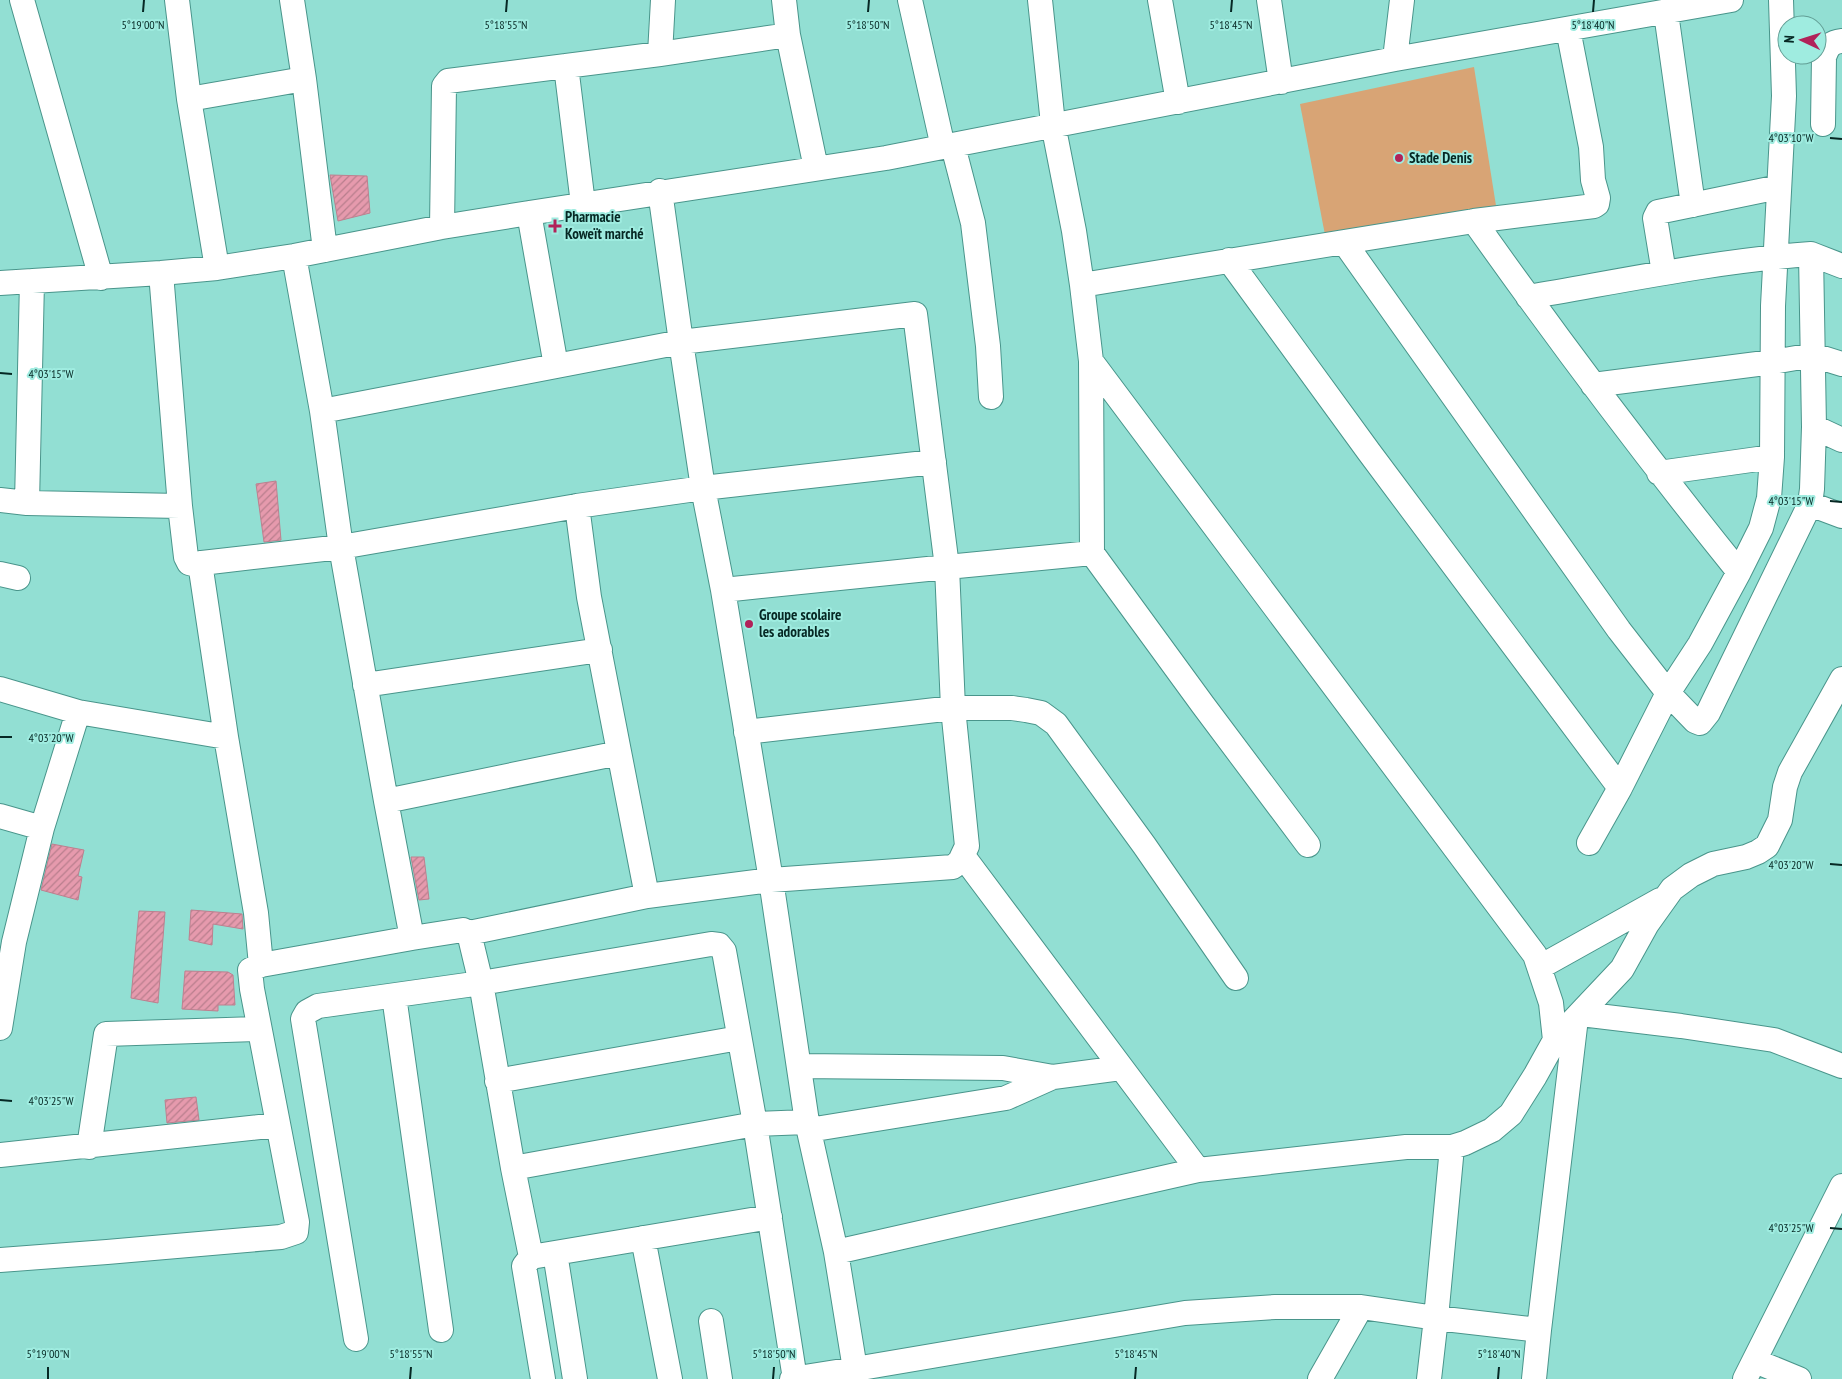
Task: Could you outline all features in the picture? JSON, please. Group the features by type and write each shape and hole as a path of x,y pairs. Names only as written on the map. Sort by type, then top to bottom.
{"street":[{"path":"22,0 101,278"},
{"path":"177,0 189,99 217,268"},
{"path":"292,0 304,79 325,250"},
{"path":"660,54 663,0"},
{"path":"784,0 788,35 816,168"},
{"path":"910,0 948,146 973,223 988,346 991,397"},
{"path":"1040,0 1053,124 1074,231 1091,361 1092,553 1308,845"},
{"path":"1160,0 1178,102"},
{"path":"1269,0 1281,82"},
{"path":"1395,59 1402,0"},
{"path":"0,283 101,278 217,268 294,256 529,213 948,146 1053,124 1178,102 1395,59 1568,30 1655,9 1731,0"},
{"path":"1589,843 1620,788 1668,693 1700,644 1739,572 1761,528 1769,498 1772,457 1776,257 1784,96 1781,0"},
{"path":"1655,9 1694,205"},
{"path":"1082,285 1474,221 1594,206 1597,204 1598,198 1593,180 1591,148 1568,30"},
{"path":"442,228 444,86 448,81 660,54 788,35"},
{"path":"1822,124 1824,56 1828,46 1842,40"},
{"path":"566,66 583,204"},
{"path":"189,99 304,79"},
{"path":"1664,273 1656,214 1658,212 1780,187"},
{"path":"660,192 703,488 723,590 772,880 808,1126 836,1252 855,1369"},
{"path":"529,213 556,366"},
{"path":"1474,221 1658,473 1739,572"},
{"path":"1344,242 1619,630 1668,693 1698,723 1704,720 1799,530 1810,504 1814,427 1814,355 1810,254"},
{"path":"1528,297 1688,268 1776,257 1810,254 1842,266"},
{"path":"294,256 322,411 341,548 412,938"},
{"path":"1229,260 1369,452 1620,788"},
{"path":"161,273 180,506 186,557 189,563 341,548 577,506 703,488 934,462"},
{"path":"27,503 32,281"},
{"path":"0,1260 281,1237 296,1232 296,1222 259,1029 250,970 261,966 412,938 463,930 469,933 647,896 772,880 952,866 964,856 967,846 953,708 947,567 915,314 681,342 322,411"},
{"path":"1593,385 1814,355 1842,364"},
{"path":"1091,361 1536,956 1551,1003 1555,1040"},
{"path":"1814,427 1842,440"},
{"path":"1658,473 1772,457"},
{"path":"0,500 27,503 180,506"},
{"path":"1810,504 1842,516"},
{"path":"577,506 590,597 647,896"},
{"path":"723,590 1092,553"},
{"path":"200,563 226,738 256,913 261,966"},
{"path":"365,685 600,650"},
{"path":"836,1252 1198,1170 1406,1146 1452,1147 1492,1130 1511,1114 1555,1040 1622,969 1646,924 1672,889 1691,875 1713,864 1758,852 1767,846 1780,820 1785,787 1790,772 1842,679"},
{"path":"0,689 78,712 226,738"},
{"path":"746,732 953,708 1012,708 1041,713 1056,724 1144,845 1236,978"},
{"path":"0,1028 7,941 78,712"},
{"path":"386,801 619,753"},
{"path":"0,816 42,828"},
{"path":"964,856 1198,1170"},
{"path":"1540,967 1664,898"},
{"path":"469,933 481,983 497,1081 531,1257"},
{"path":"356,1339 303,1019 307,1012 318,1006 481,983 711,944 719,945 724,951 738,1038 755,1124 794,1379 1186,1313 1275,1307 1361,1307 1539,1330"},
{"path":"394,996 441,1330"},
{"path":"1578,1016 1681,1026 1774,1040 1842,1066"},
{"path":"1534,1379 1578,1016"},
{"path":"89,1147 106,1034 259,1029"},
{"path":"497,1081 738,1038"},
{"path":"799,1066 1003,1068 1053,1077"},
{"path":"513,1168 755,1124 808,1126 1006,1098 1053,1077 1122,1068"},
{"path":"0,1155 89,1147 278,1125"},
{"path":"1429,1379 1452,1147"},
{"path":"1799,1379 1750,1370 1842,1186"},
{"path":"543,1379 524,1266 531,1257 770,1217"},
{"path":"643,1238 670,1379"},
{"path":"555,1253 575,1379"},
{"path":"1320,1379 1361,1307"},
{"path":"711,1321 720,1379"}],"shaded area":[{"name":"Stade Denis","path":"1474,67 1497,212 1325,235 1300,104"}],"building":[{"path":"330,175 367,176 370,213 338,221"},
{"path":"276,481 281,540 264,542 256,484"},
{"path":"52,844 84,850 78,876 82,877 78,900 41,890"},
{"path":"411,857 424,857 429,899 419,900"},
{"path":"191,910 242,914 243,929 213,924 212,945 189,940"},
{"path":"139,911 165,912 158,1003 131,998"},
{"path":"185,971 228,972 233,975 235,1005 218,1005 218,1011 182,1009"},
{"path":"196,1097 199,1120 167,1123 165,1100"}],"place":[{"name":"Stade Denis","path":"1399,158"},
{"name":"Pharmacie Koweït marché","path":"555,226"},
{"name":"Groupe scolaire les adorables","path":"749,624"}]}
